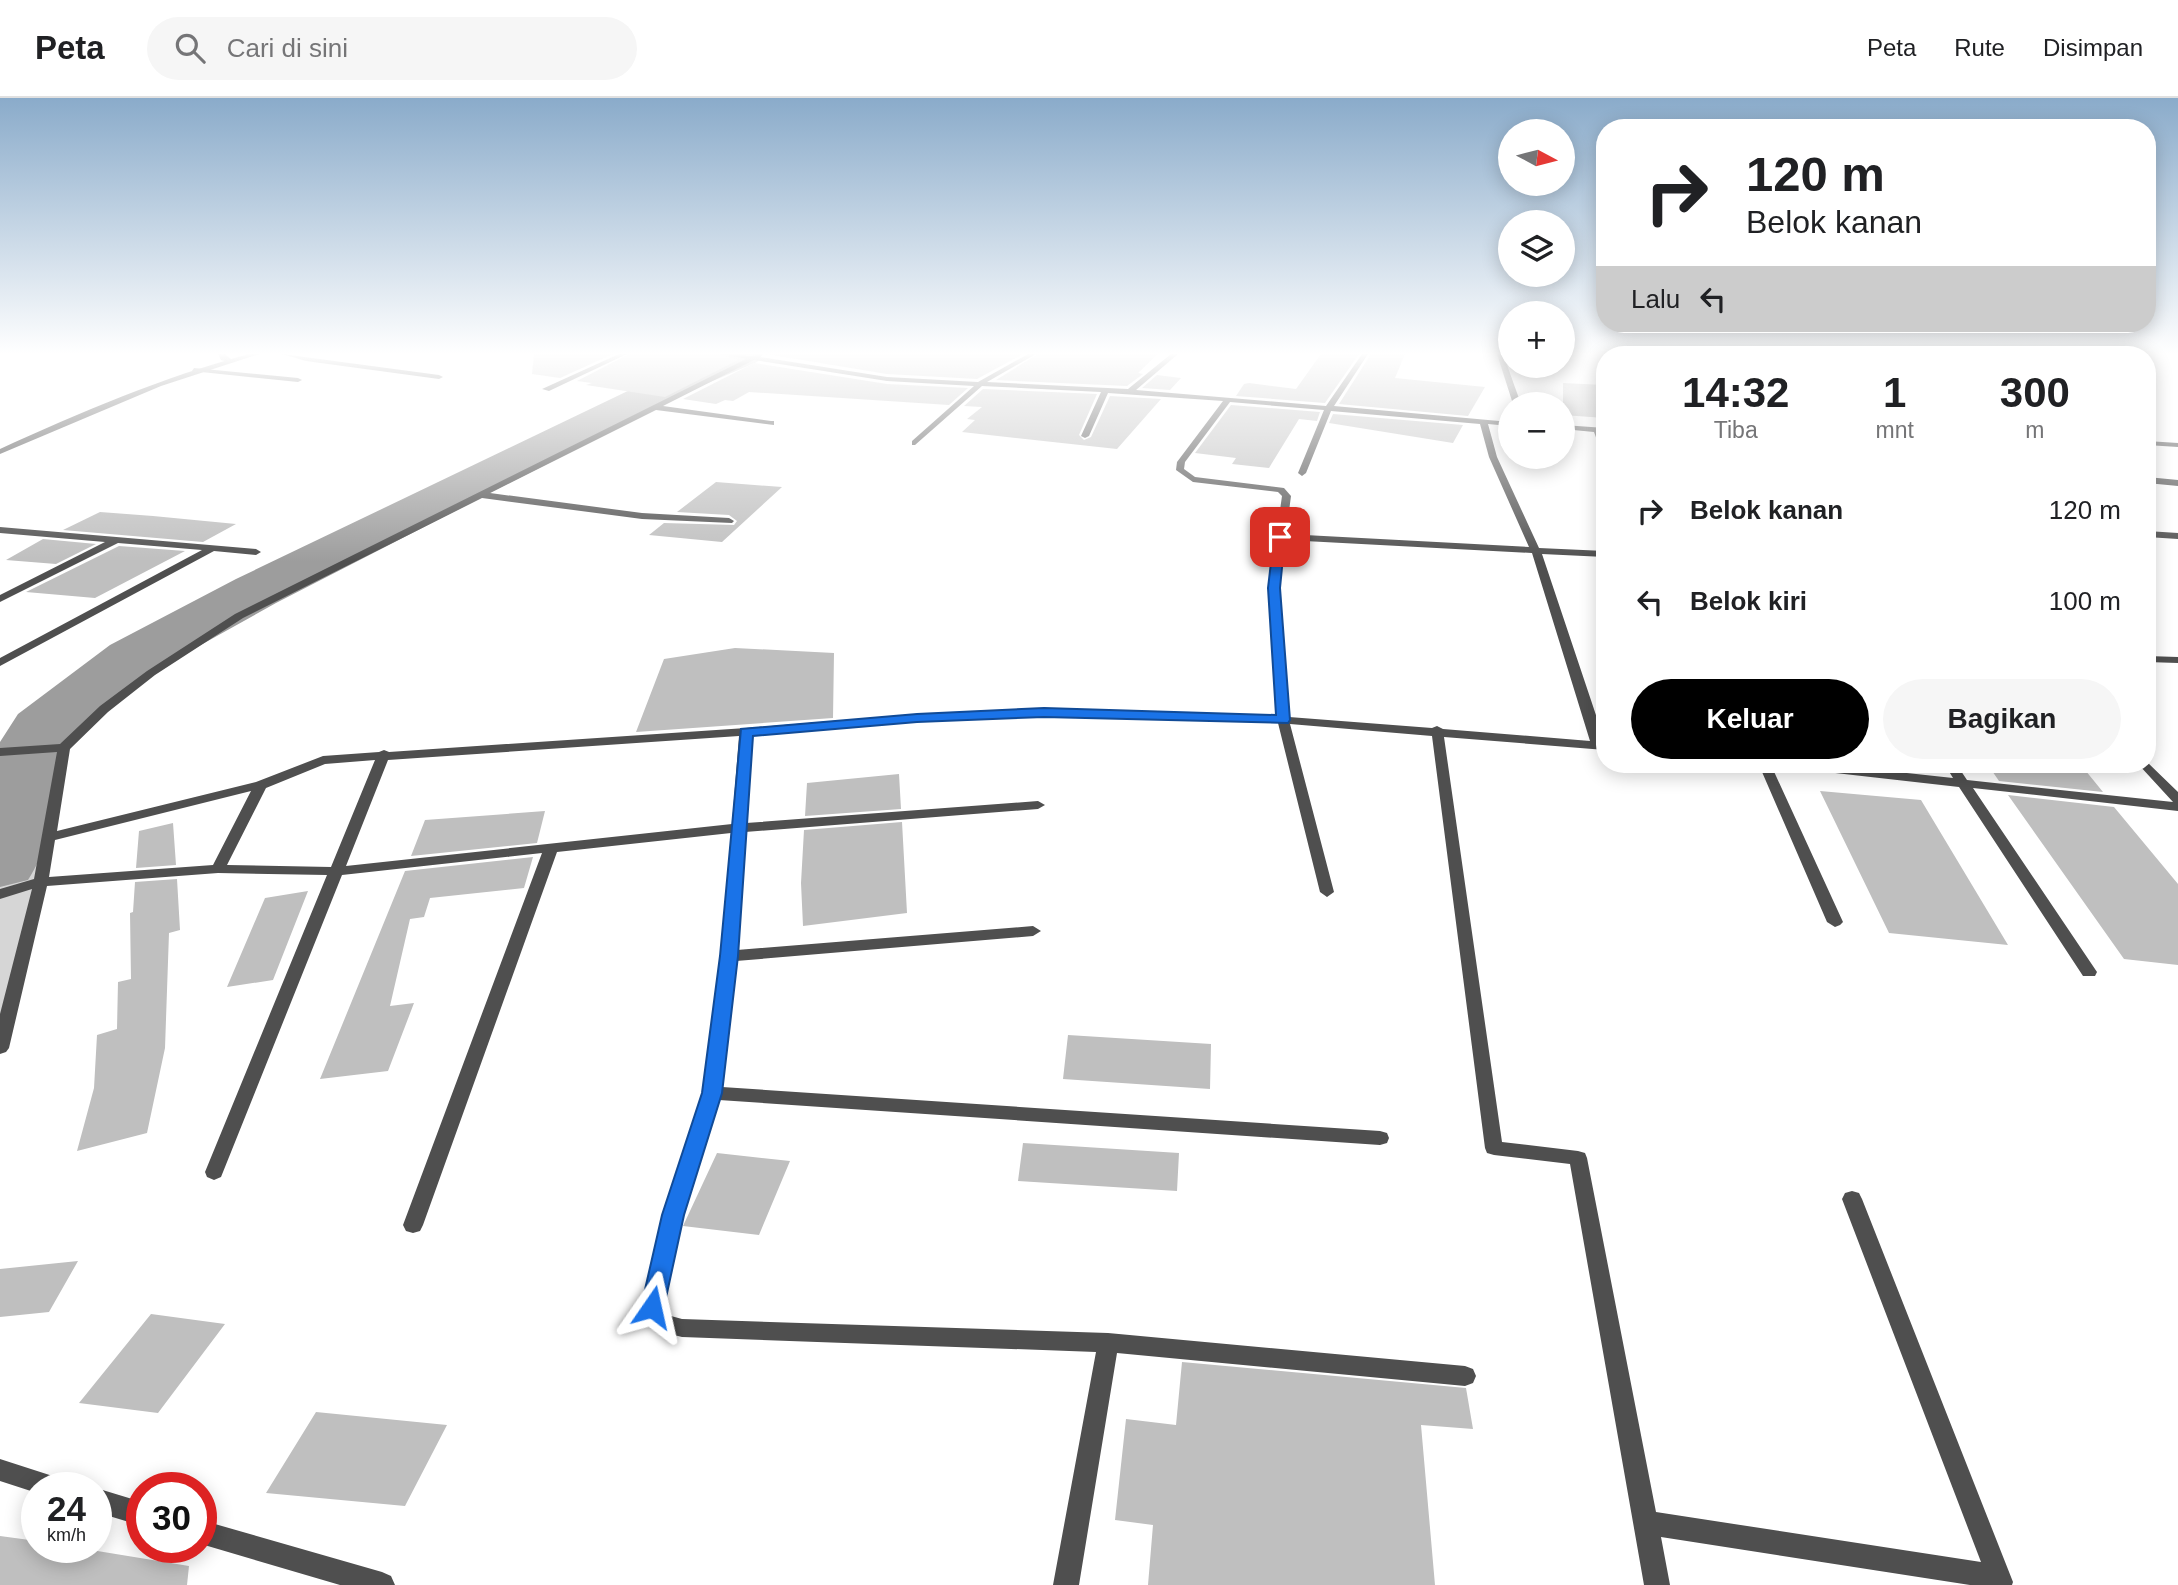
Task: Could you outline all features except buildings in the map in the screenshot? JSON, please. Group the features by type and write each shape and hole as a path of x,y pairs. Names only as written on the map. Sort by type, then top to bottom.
{"street":[{"path":"0,452 68,423"},
{"path":"0,1048 51,837 64,748 123,692 239,615 622,423"},
{"path":"915,443 937,423"},
{"path":"1085,436 1091,423"},
{"path":"1210,423 1181,463 1180,470 1193,479 1284,491 1287,496 1274,588 1283,720 1327,892"},
{"path":"1302,473 1322,423"},
{"path":"1484,423 1493,457 1536,551 1596,728"},
{"path":"1575,428 1596,430"},
{"path":"2156,444 2178,445"},
{"path":"2156,481 2178,483"},
{"path":"482,495 642,516 729,521"},
{"path":"0,530 256,552"},
{"path":"0,539 16,531"},
{"path":"2156,535 2178,536"},
{"path":"1280,537 1596,554"},
{"path":"0,599 117,540"},
{"path":"0,663 212,548"},
{"path":"2156,659 2178,660"},
{"path":"51,837 261,785 323,760 917,718 1044,712 1283,720 1437,730 1596,745"},
{"path":"1437,730 1494,1148 1578,1158 1657,1585"},
{"path":"746,732 729,956 712,1093 673,1215 653,1299 653,1314 658,1320 682,1328 1108,1343 1465,1376"},
{"path":"0,751 64,748"},
{"path":"214,1171 384,754"},
{"path":"1769,773 1835,922"},
{"path":"1881,773 2178,807"},
{"path":"1956,773 2089,972"},
{"path":"2153,773 2178,800"},
{"path":"218,869 261,785"},
{"path":"4,894 41,882 218,869 338,870 738,828 1038,805"},
{"path":"413,1225 551,848"},
{"path":"729,956 1033,931"},
{"path":"712,1093 1380,1138"},
{"path":"1852,1199 2001,1581"},
{"path":"1066,1585 1108,1343"},
{"path":"0,1470 21,1477"},
{"path":"1646,1523 2001,1581"},
{"path":"217,1537 382,1585"}],"shaded area":[{"path":"594,423 622,423 299,585 151,673 64,748 0,1048 0,863 25,787 29,752 42,728 132,658 256,591"}],"waterway":[{"path":"0,863 25,787 29,752 42,728 132,658 256,591 594,423"}],"route":[{"path":"652,1307 673,1215 712,1093 729,956 746,732 917,718 1044,712 1283,720 1274,588 1280,537"}]}
